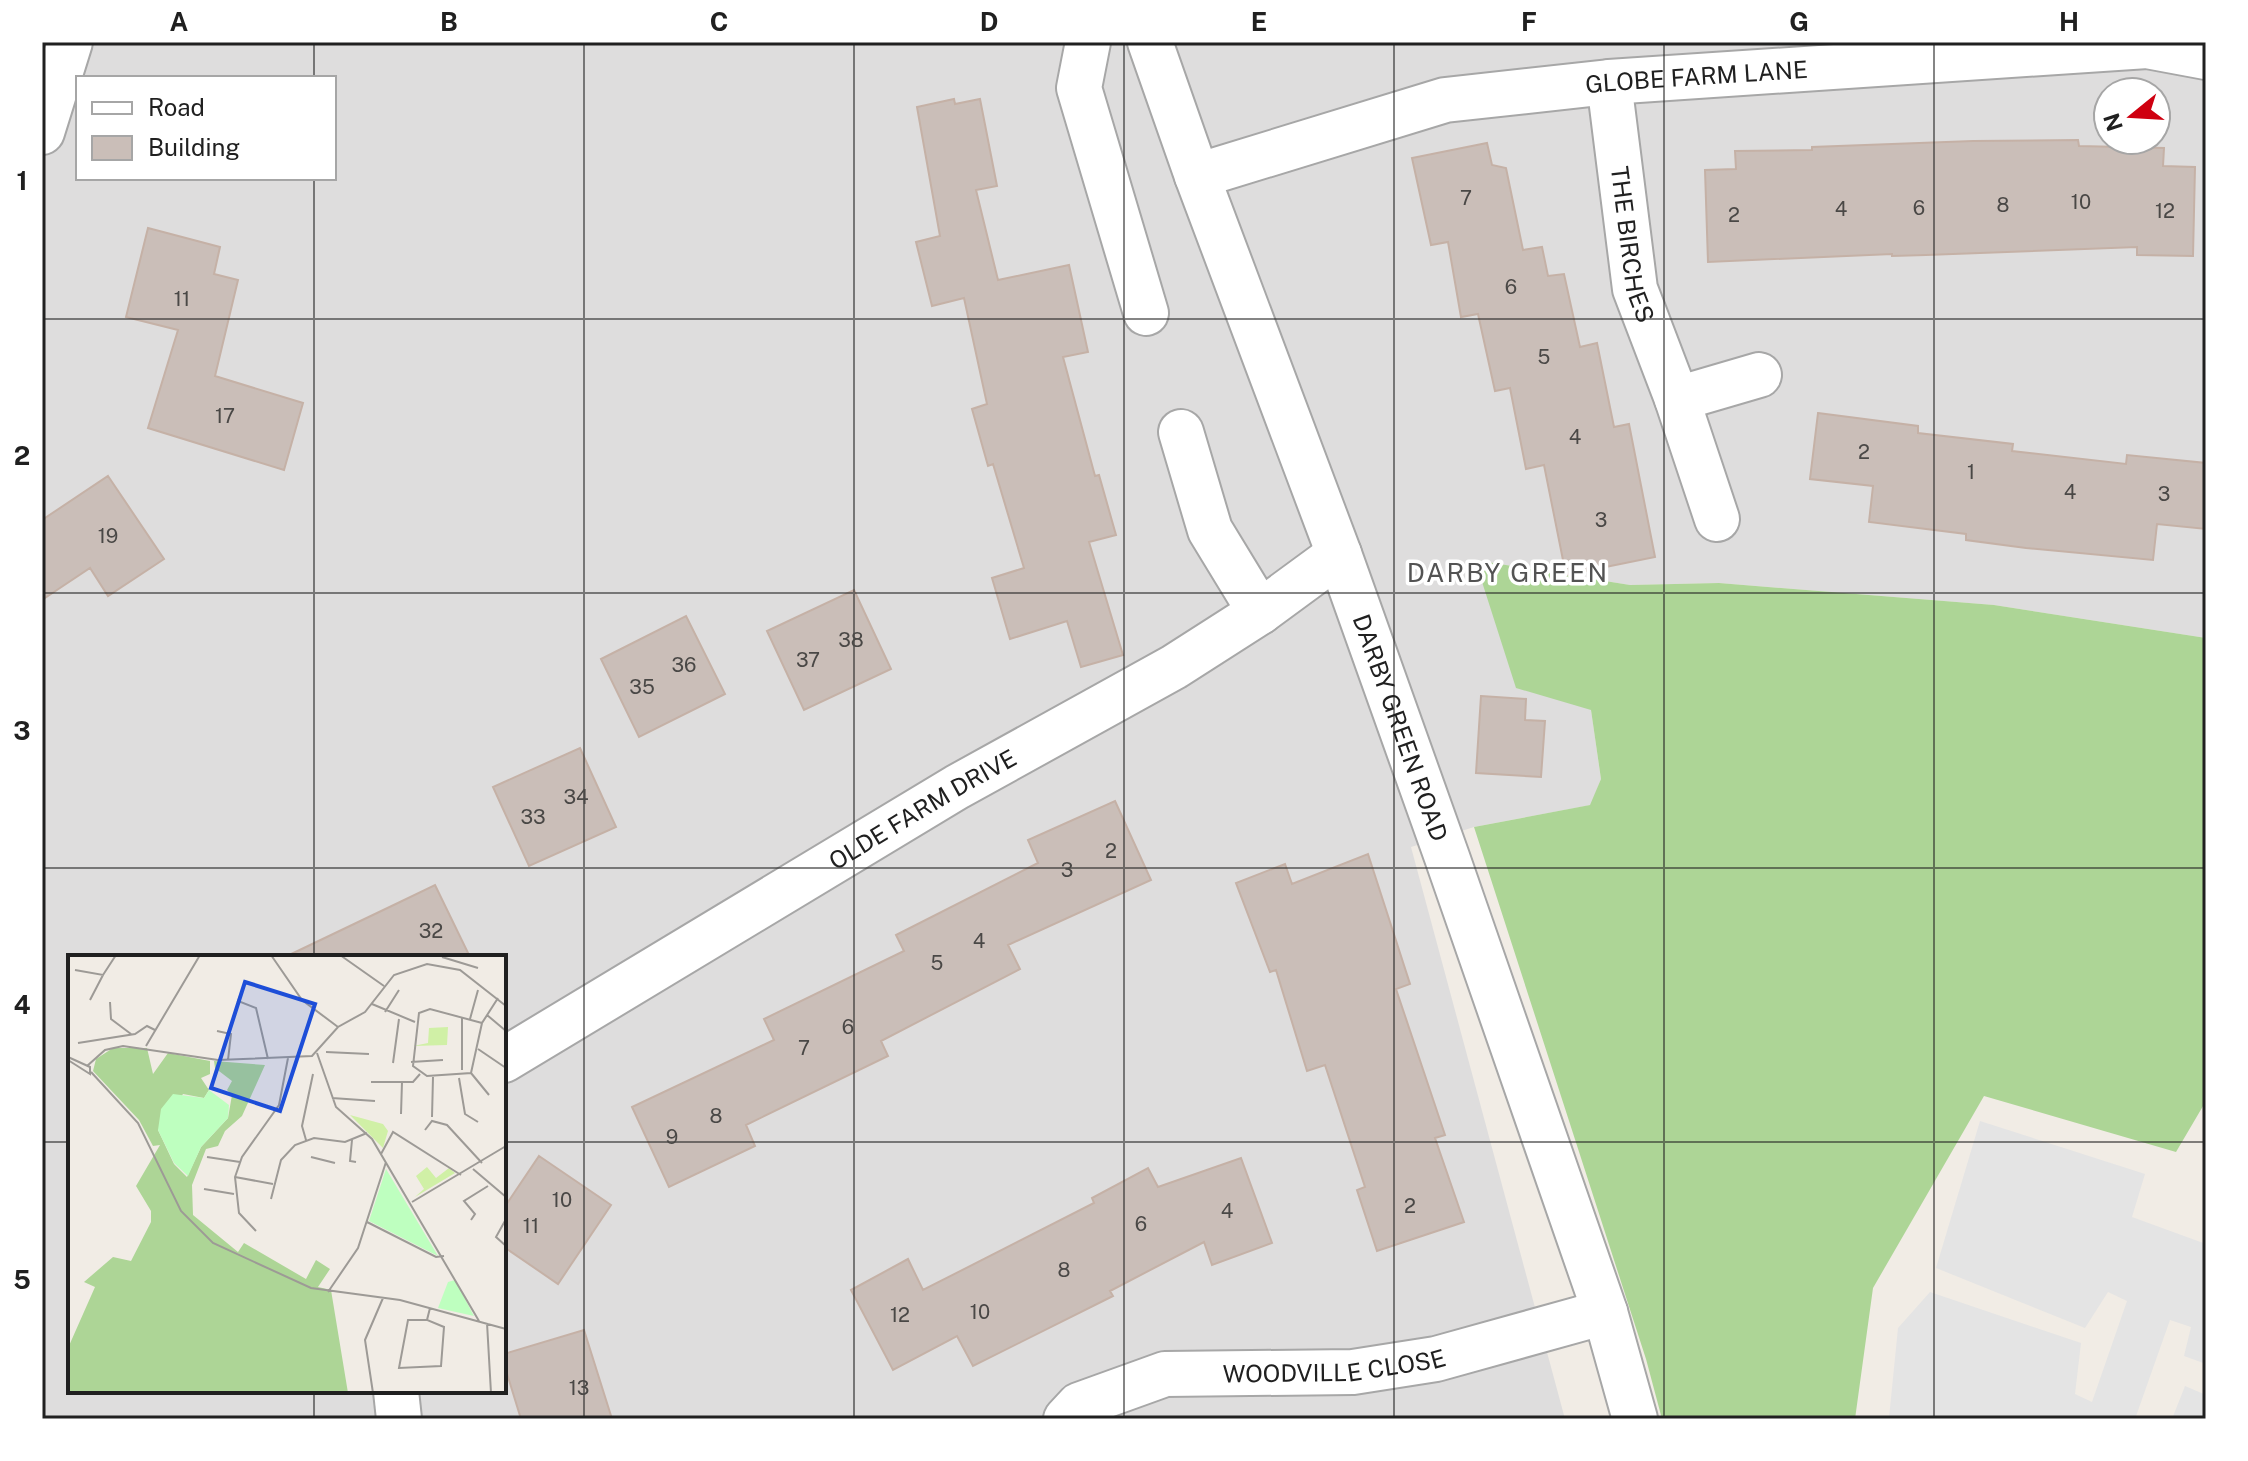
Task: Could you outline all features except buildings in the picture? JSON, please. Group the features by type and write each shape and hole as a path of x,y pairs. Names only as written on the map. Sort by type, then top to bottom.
{"street":[{"path":"42,132 70,42"},
{"path":"1088,42 1079,88 1146,313"},
{"name":"DARBY GREEN ROAD","path":"1150,42 1339,554 1605,1312 1635,1419"},
{"name":"GLOBE FARM LANE","path":"1197,176 1445,100 1609,82 2147,46 2206,57"},
{"name":"THE BIRCHES","path":"1609,82 1635,289 1677,399 1717,519"},
{"path":"1677,399 1759,375"},
{"path":"1181,432 1210,530 1260,612"},
{"name":"OLDE FARM DRIVE","path":"506,1059 957,787 1174,667 1260,612 1339,554"},
{"name":"WOODVILLE CLOSE","path":"1066,1419 1079,1405 1165,1374 1353,1372 1436,1359 1605,1312"},
{"path":"396,1393 399,1419"}],"shaded area":[{"path":"42,42 2206,42 2206,638 1994,605 1719,583 1630,585 1475,560 1591,710 1601,779 1591,805 1474,827 1411,847 1565,1419 42,1419"},
{"path":"1980,1121 2145,1174 2132,1217 2206,1244 2206,1364 2184,1356 2191,1327 2170,1320 2135,1419 1889,1418 1898,1328 1930,1292 2081,1343 2075,1394 2092,1402 2127,1301 2108,1292 2085,1328 1936,1268"},
{"path":"2185,1386 2206,1395 2206,1419 2172,1419"}],"green space":[{"path":"1475,560 1630,585 1719,583 1994,605 2206,638 2206,1101 2176,1152 1984,1096 1873,1288 1855,1419 1662,1419 1646,1359 1474,827 1590,805 1601,779 1591,710 1516,688"}],"district":[{"name":"DARBY GREEN","path":"1508,572"}]}
